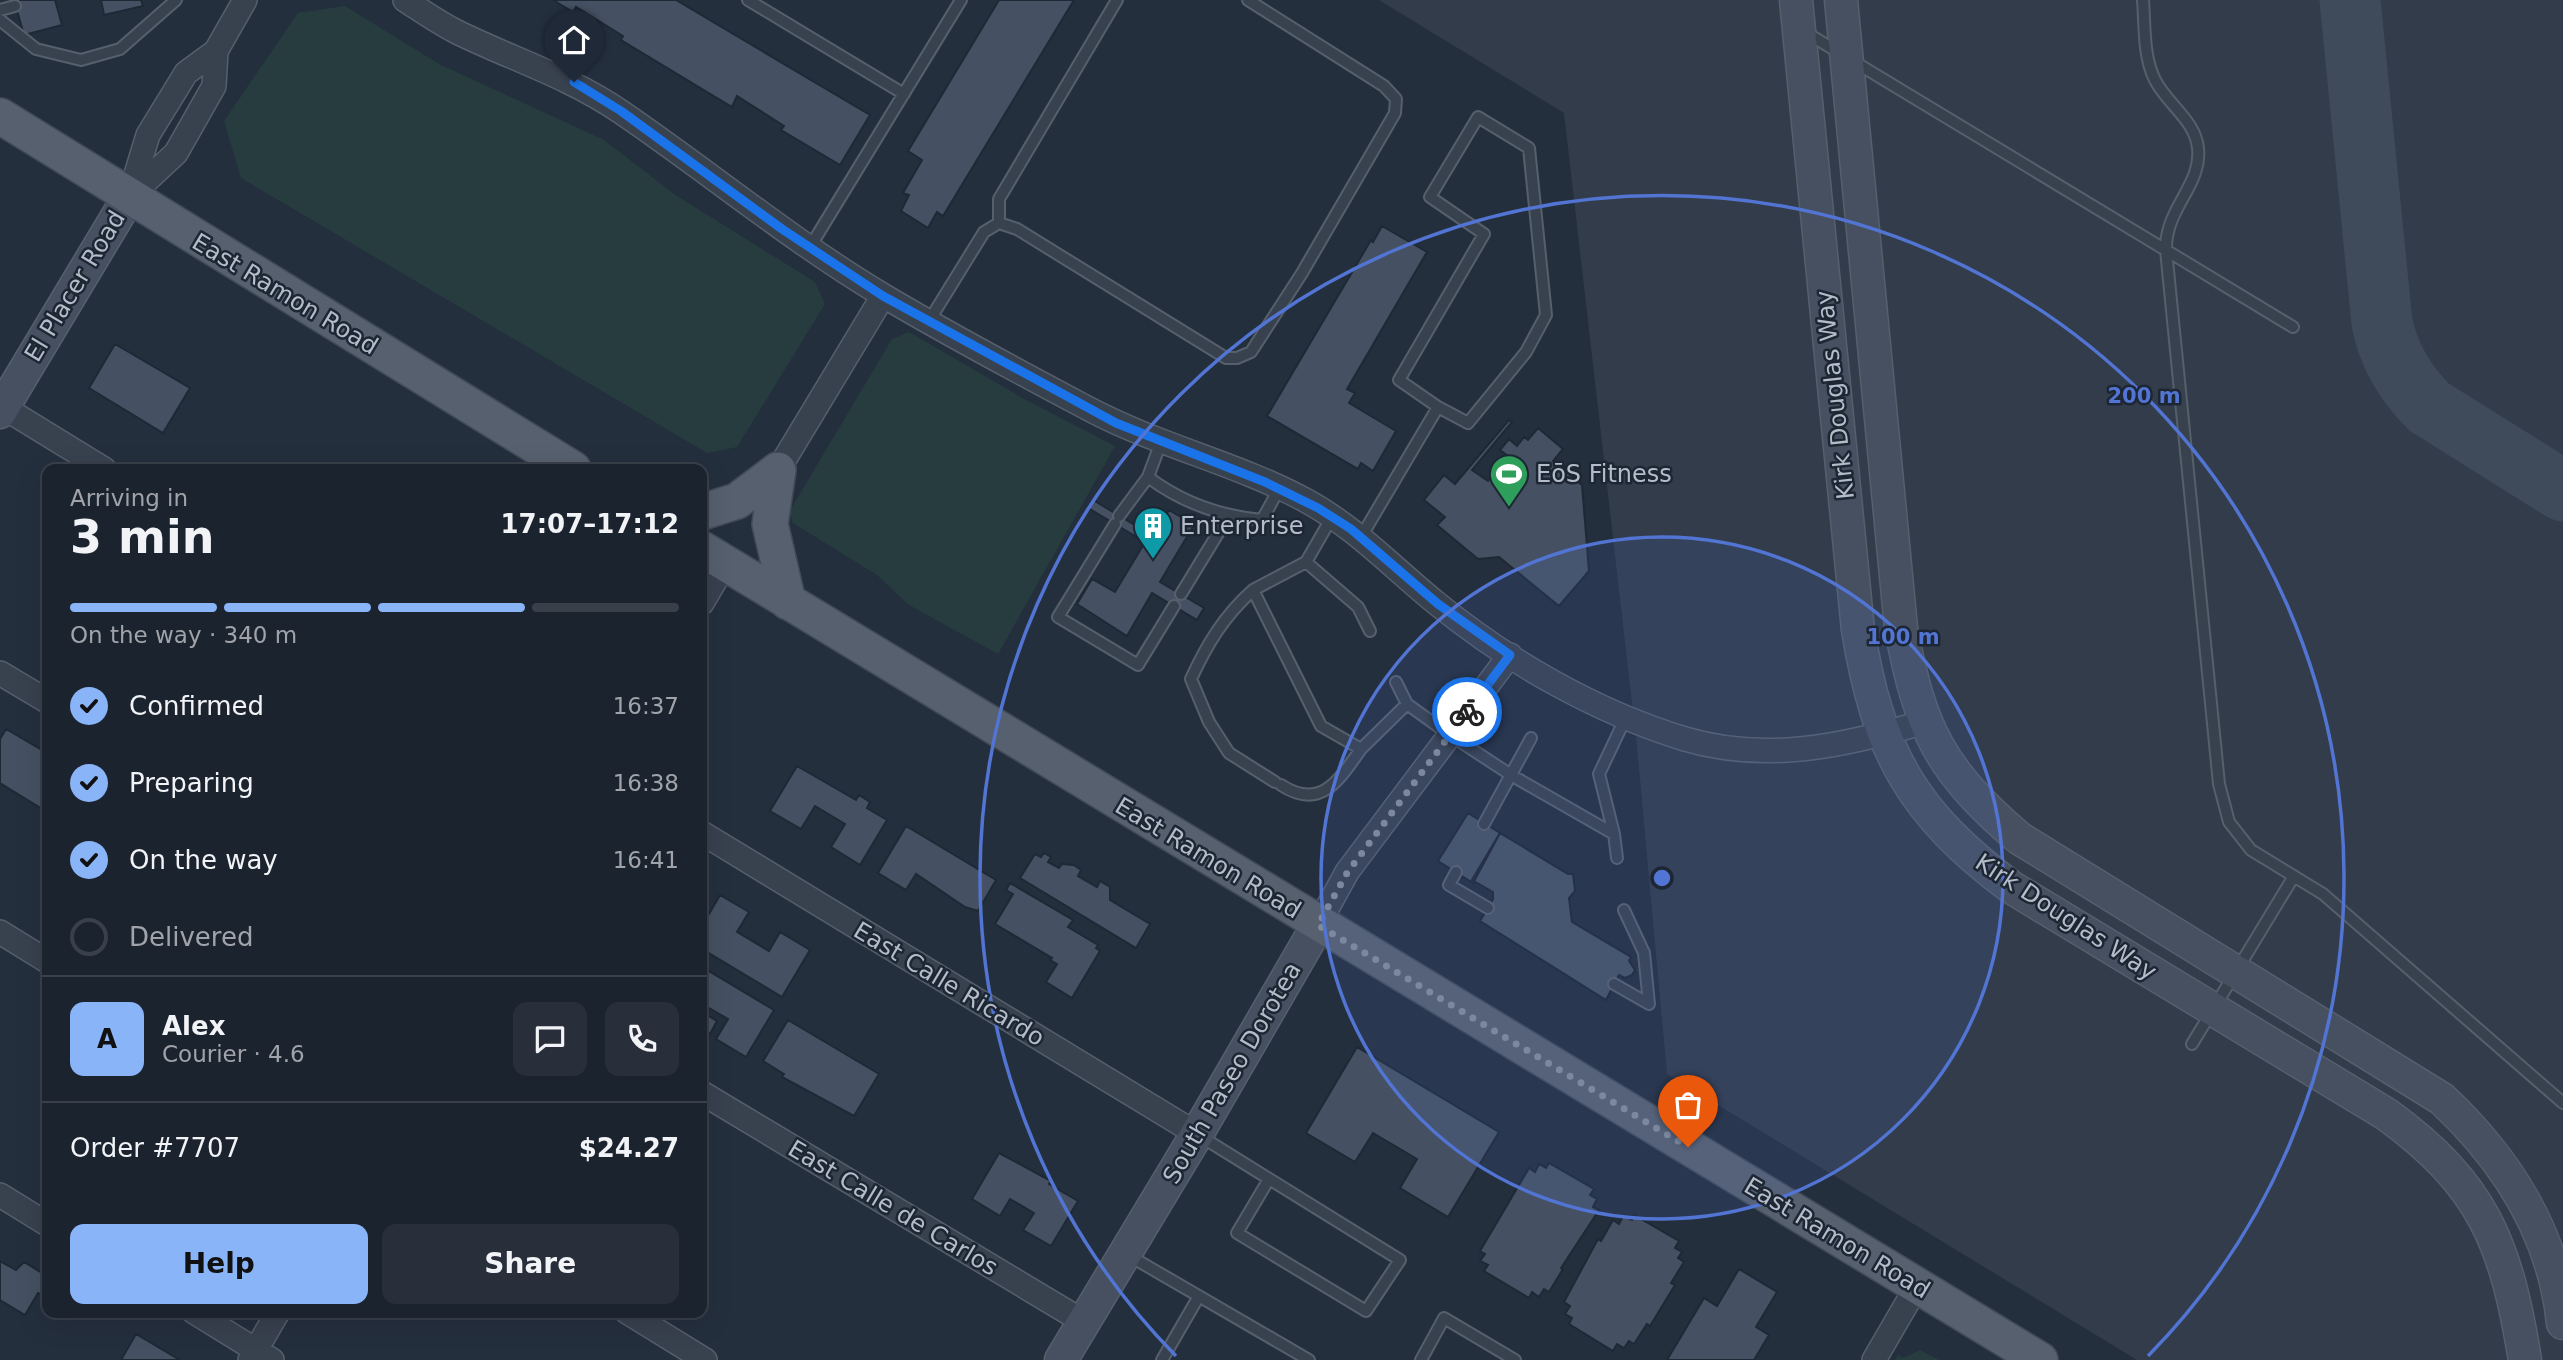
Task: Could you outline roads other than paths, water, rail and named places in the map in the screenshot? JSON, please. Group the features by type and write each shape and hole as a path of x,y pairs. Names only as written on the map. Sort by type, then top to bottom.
{"main road":[{"name":"East Ramon Road","path":"0,116 565,464"},
{"path":"707,510 737,501 778,470"},
{"path":"778,470 770,524 789,602"},
{"name":"East Ramon Road","path":"713,556 2039,1360"}],"street":[{"name":"El Placer Road","path":"1,410 129,197 148,135 186,73 216,51 245,0"},
{"path":"405,0 451,30 574,82 621,111 883,296 1093,411 1161,442 1279,489 1332,517 1361,537 1438,604 1510,655 1579,695 1626,717 1686,739 1738,750 1792,751 1844,744 1924,722"},
{"name":"Kirk Douglas Way","path":"1840,0 1900,628 1910,677 1924,722 1957,777 1988,811 2019,838 2408,1076 2442,1099 2469,1124 2491,1151 2530,1210 2555,1274 2563,1323"},
{"name":"Kirk Douglas Way","path":"1798,15 1858,630 1867,684 1884,734 1904,779 1930,815 1965,853 2011,887 2386,1114 2421,1140 2451,1170 2476,1204 2498,1243 2514,1296 2525,1360"},
{"name":"El Placer Road","path":"129,197 176,153 214,86 216,51"},
{"path":"778,470 883,296"},
{"path":"1,410 95,464"},
{"path":"707,582 713,556"},
{"name":"South Paseo Dorotea","path":"1061,1360 1197,1134 1347,873 1510,655"},
{"path":"0,673 42,698"},
{"name":"East Calle Ricardo","path":"707,836 1197,1134"},
{"path":"0,932 42,958"},
{"name":"East Calle de Carlos","path":"707,1096 1084,1322"},
{"path":"0,1195 42,1221"},
{"path":"1874,1360 1917,1286"},
{"path":"203,1318 259,1357 275,1318"},
{"path":"637,1318 705,1360"}],"lane":[{"path":"0,20 36,49 81,60 120,49 176,0"},
{"path":"748,0 904,94"},
{"path":"810,247 961,0"},
{"path":"999,223 999,199 1117,0"},
{"path":"929,321 984,232 999,223 1017,229 1226,358 1237,358 1251,352 1302,273 1395,113 1396,99 1384,86 1248,0"},
{"path":"2143,0 2151,71 2163,93 2190,126 2198,149 2196,172 2169,222 2166,250 2219,784 2229,822 2251,849 2294,876 2352,919 2563,1103"},
{"path":"0,10 15,6"},
{"path":"1798,15 1846,57 2293,327"},
{"path":"1478,117 1529,148 1546,315 1526,352 1468,424 1438,407 1399,380 1484,234 1430,197 1478,117"},
{"path":"1361,537 1438,407"},
{"path":"1161,442 1148,477 1117,520 1058,617 1138,665 1174,606"},
{"path":"1148,477 1168,492 1228,517 1262,520 1279,489"},
{"path":"1181,594 1228,517"},
{"path":"1332,517 1306,562 1253,590 1231,610 1205,648 1191,679 1209,722 1229,753 1294,794 1321,794 1330,788 1361,749 1407,704"},
{"path":"1306,562 1358,607 1370,631"},
{"path":"1253,590 1321,726 1361,749"},
{"path":"1396,682 1407,704 1450,735 1511,775 1614,834"},
{"path":"1617,858 1614,834 1594,771 1626,717"},
{"path":"1483,824 1531,738"},
{"path":"1456,872 1449,885 1488,908"},
{"path":"2192,1044 2294,876"},
{"path":"1614,984 1649,1003 1644,953 1624,910"},
{"path":"1197,1134 1400,1260 1366,1311 1237,1233 1269,1179"},
{"path":"1126,1253 1308,1360"},
{"path":"1162,1360 1199,1296"},
{"path":"1421,1360 1444,1318 1515,1360"}],"place":[{"name":"EōS Fitness","path":"1509,508"},
{"name":"Enterprise","path":"1153,560"}]}
